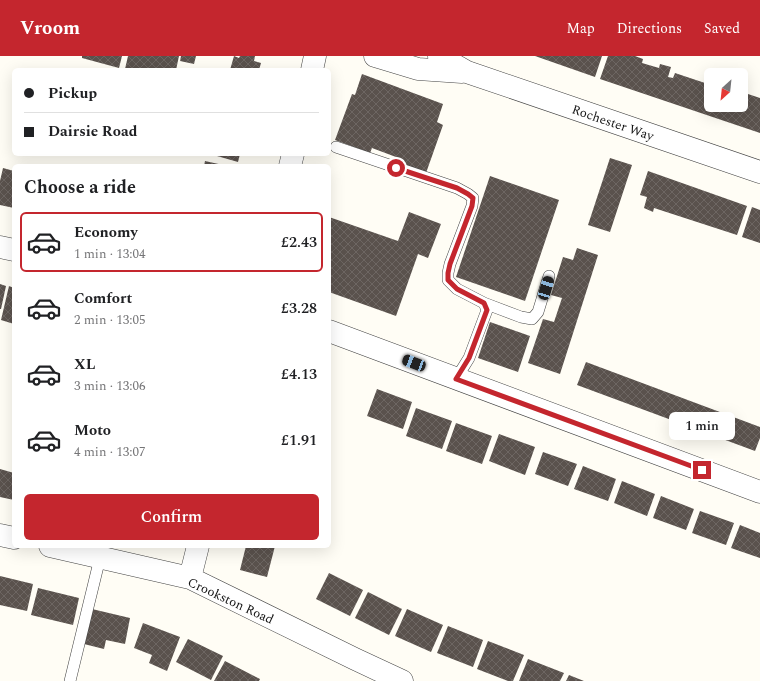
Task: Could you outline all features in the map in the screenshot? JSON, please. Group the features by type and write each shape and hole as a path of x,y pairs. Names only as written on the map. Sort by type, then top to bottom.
{"street":[{"path":"312,68 315,56"},
{"name":"Rochester Way","path":"375,56 418,69 467,72"},
{"name":"Rochester Way","path":"439,56 467,72 760,172"},
{"path":"0,246 12,249"},
{"path":"331,332 760,492"},
{"path":"0,535 12,538"},
{"name":"Crookston Road","path":"58,548 190,578 355,660 402,681"},
{"path":"190,578 198,548"}],"lane":[{"path":"336,147 457,188 473,198 472,206 448,273 448,280 457,289 484,303 521,317 532,318 538,312 549,276"},
{"path":"456,379 469,358 487,310 484,303"},
{"path":"70,681 100,558"}],"building":[{"path":"82,56 122,56 119,68 82,58"},
{"path":"128,56 179,56 176,68 125,68"},
{"path":"181,56 196,56 194,64 180,61"},
{"path":"234,56 239,58 240,56 255,56 254,61 261,63 260,68 231,68"},
{"path":"535,56 602,56 595,77"},
{"path":"608,56 635,56 643,59 642,63 659,68 660,64 671,67 668,77 673,78 675,73 704,83 704,112 748,112 748,94 760,98 760,133 600,79"},
{"path":"362,74 443,104 437,122 443,125 426,173 403,165 404,160 372,148 370,153 335,140 352,94 355,95"},
{"path":"217,156 240,156 238,162"},
{"path":"610,158 632,165 610,232 588,225"},
{"path":"205,161 218,164 204,164"},
{"path":"3,168 12,170 12,208 0,205 0,181"},
{"path":"648,171 747,206 737,235 654,208 653,212 644,208 647,197 640,195"},
{"path":"490,176 559,200 525,301 456,277"},
{"path":"752,207 760,210 760,243 742,237"},
{"path":"409,212 441,224 428,258 418,254 396,316 331,293 331,218 398,241"},
{"path":"577,248 598,255 560,374 528,363 543,319 554,322 562,298 551,295 563,257 573,260"},
{"path":"0,284 6,286 1,309 0,309"},
{"path":"9,286 12,287 12,323 1,320"},
{"path":"490,322 530,336 518,372 478,358"},
{"path":"586,362 760,427 760,438 755,451 577,385"},
{"path":"377,389 412,402 403,429 367,416"},
{"path":"416,408 452,421 442,449 406,436"},
{"path":"456,423 492,436 482,464 446,451"},
{"path":"499,434 535,447 525,475 489,461"},
{"path":"543,452 577,464 568,486 535,474"},
{"path":"583,466 616,479 608,501 574,489"},
{"path":"0,469 12,472 12,500 0,497"},
{"path":"622,481 655,494 647,516 614,503"},
{"path":"661,496 694,509 686,530 653,518"},
{"path":"700,511 734,523 726,545 692,533"},
{"path":"740,525 760,533 760,558 731,548"},
{"path":"246,548 274,548 267,577 240,570"},
{"path":"329,573 363,590 350,616 316,599"},
{"path":"0,576 33,584 27,611 0,605"},
{"path":"38,588 79,598 73,625 31,615"},
{"path":"368,592 402,609 389,635 355,618"},
{"path":"92,609 130,618 125,644 106,640 104,649 84,644"},
{"path":"407,609 443,625 431,652 395,636"},
{"path":"143,623 180,637 167,671 149,663 152,655 134,648"},
{"path":"448,626 483,640 473,667 437,653"},
{"path":"188,639 223,656 211,680 176,662"},
{"path":"488,641 524,655 513,681 508,681 477,669"},
{"path":"528,659 564,673 560,681 519,681"},
{"path":"225,661 260,679 259,681 214,681"},
{"path":"569,675 584,681 566,681"}],"route":[{"path":"396,168 457,188 473,198 472,206 450,264 448,280 457,289 484,303 487,310 469,358 456,379 702,470"}]}
